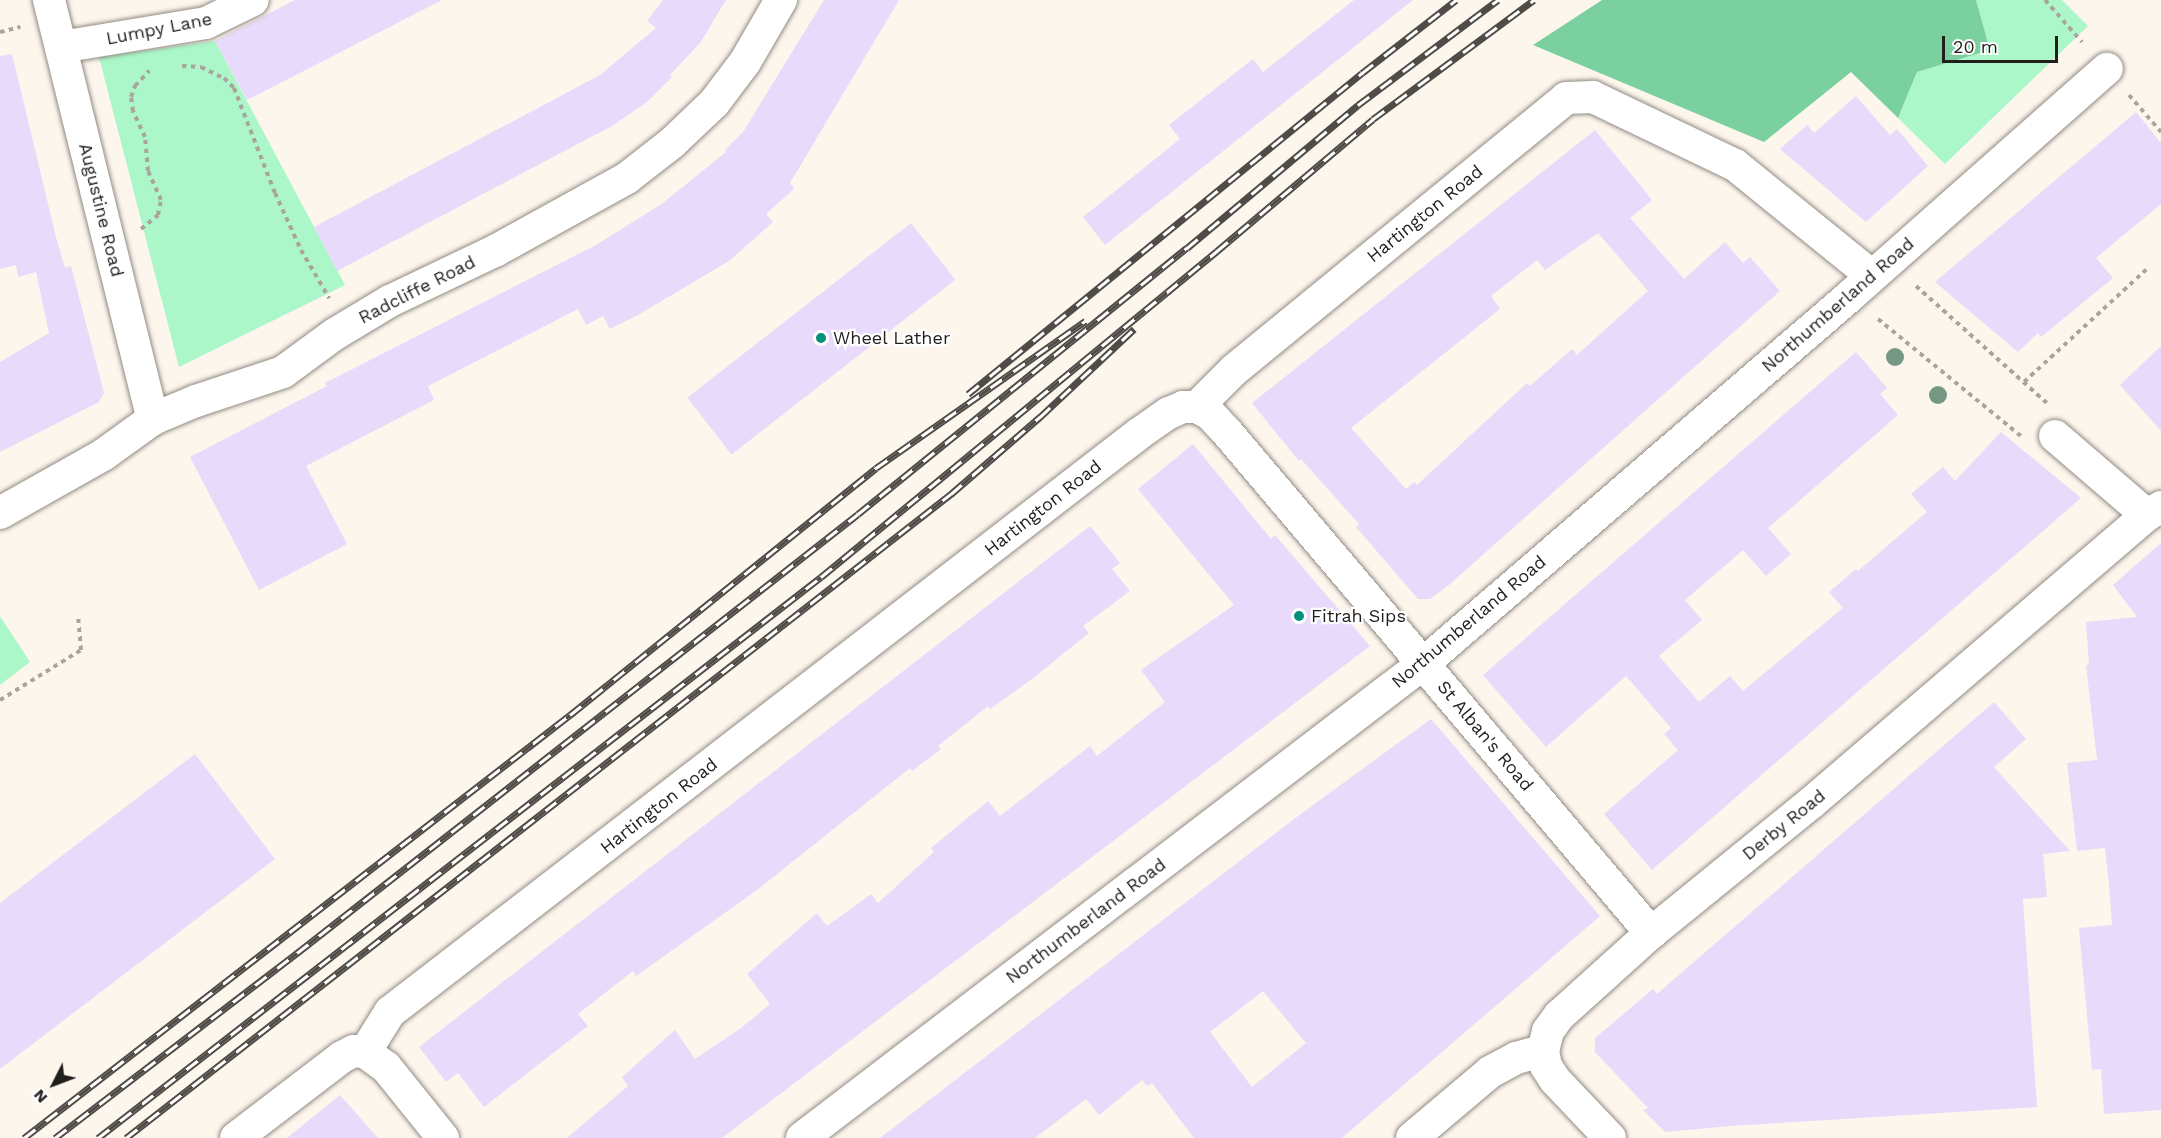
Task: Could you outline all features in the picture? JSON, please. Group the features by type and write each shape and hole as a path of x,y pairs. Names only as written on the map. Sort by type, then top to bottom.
{"street":[{"name":"Augustine Road","path":"49,0 153,419"},
{"name":"Lumpy Lane","path":"61,47 206,23 253,0"},
{"name":"Radcliffe Road","path":"0,513 103,455 153,419 196,401 283,372 346,327 390,301 555,219 627,178 673,142 714,103 745,62 781,0"},
{"name":"Northumberland Road","path":"801,1138 1424,663 1870,278 2106,69"},
{"name":"Hartington Road","path":"365,1052 390,1012 1140,433 1169,413 1183,407 1197,407 1234,370 1566,98 1593,97 1735,165 1870,278"},
{"name":"St Alban's Road","path":"1197,407 1210,414 1226,430 1651,933"},
{"path":"2055,436 2154,511"},
{"name":"Derby Road","path":"1543,1051 1548,1032 1559,1016 1651,933 1811,803 2154,511"},
{"path":"236,1138 342,1056 354,1051 365,1052 386,1067 443,1138"},
{"path":"1412,1138 1490,1072 1516,1058 1543,1051 1546,1066 1555,1080 1610,1138"}],"path":[{"path":"180,65 201,67 224,78 234,88 274,193 301,250 346,327"},
{"path":"109,240 137,231 150,224 158,215 161,200 148,171 145,138 133,111 131,97 141,77 160,66"},
{"path":"2024,382 2146,270"},
{"path":"1870,278 2024,382 2052,407 2055,436 2023,438 1870,278"},
{"path":"0,700 81,650 78,618"}],"green space":[{"path":"1602,0 1976,0 1990,50 1917,72 1898,118 1851,72 1764,142 1533,45"},
{"path":"1976,0 2062,0 2088,26 1945,164 1898,118 1917,72 1990,50"},
{"path":"215,41 345,285 179,367 99,57"},
{"path":"0,616 30,662 0,685"}],"building":[{"path":"295,0 442,0 247,100 215,41"},
{"path":"663,0 726,0 700,43 670,75 672,77 647,102 612,126 337,271 314,227 600,75 656,28 647,21"},
{"path":"824,0 899,0 790,183 794,189 766,214 773,222 729,261 638,315 610,329 603,316 586,325 578,309 428,386 434,400 306,466 347,544 259,590 190,457 327,386 325,383 596,245 663,203 726,152 725,150 743,132"},
{"path":"1354,0 1413,0 1105,245 1083,217 1180,139 1169,125 1253,59 1263,72"},
{"path":"12,54 56,237 65,268 71,266 104,393 99,402 0,452 0,362 49,333 36,272 18,277 16,265 0,269 0,56"},
{"path":"1856,96 1890,135 1897,129 1928,166 1866,222 1780,149 1807,125 1814,133"},
{"path":"2136,112 2161,143 2161,204 2096,258 2113,278 2041,337 2038,333 2018,352 1935,282"},
{"path":"1595,130 1652,200 1630,218 1684,279 1725,242 1743,263 1750,257 1780,291 1450,584 1430,599 1418,599 1356,527 1359,524 1301,459 1299,461 1252,403","holes":["1598,233 1648,291 1577,355 1572,349 1530,386 1527,383 1417,485 1414,482 1406,489 1351,428 1500,309 1491,296 1537,260 1545,270"]},
{"name":"Wheel Lather","path":"911,223 955,280 732,455 687,398"},
{"path":"2161,346 2161,431 2120,385"},
{"path":"1856,352 1887,388 1880,394 1898,415 1768,528 1791,554 1766,576 1743,550 1685,600 1702,620 1659,656 1699,702 1730,676 1743,691 1843,608 1829,592 1856,569 1858,571 1927,512 1911,494 1943,467 1955,481 2001,432 2081,498 1652,870 1604,814 1678,750 1664,734 1671,728 1626,676 1546,747 1483,675"},
{"path":"1193,444 1271,539 1275,535 1370,646 722,1138 567,1138 628,1086 622,1077 675,1030 695,1059 741,1028 770,1004 747,974 817,913 827,926 871,894 878,903 934,852 931,848 988,801 1000,816 1090,746 1097,756 1165,702 1141,670 1234,605 1138,489"},
{"path":"1090,526 1120,563 1112,569 1130,591 1083,626 1089,633 1032,679 990,709 988,706 938,746 941,749 912,771 910,768 757,890 636,976 633,971 578,1014 588,1026 484,1107 458,1073 446,1082 419,1047"},
{"path":"2161,543 2161,1110 2104,1114 2101,1069 2092,1070 2079,928 2112,925 2109,885 2105,848 2077,851 2067,763 2097,760 2086,665 2089,665 2086,622 2137,617 2113,585"},
{"path":"1994,702 2026,739 1994,767 2070,851 2043,854 2047,897 2023,899 2037,1107 1665,1132 1643,1110 1648,1108 1595,1052 1595,1038 1653,989 1657,994"},
{"path":"1431,719 1600,916 1342,1138 1194,1138 1152,1083 1147,1086 1142,1080 1099,1115 1086,1099 1035,1138 880,1138 1294,819","holes":["1263,991 1306,1043 1252,1087 1210,1032"]},
{"path":"195,754 275,859 0,1069 0,903"},
{"path":"340,1095 378,1138 287,1138"}],"railway":[{"path":"968,394 1362,73 1456,0"},
{"path":"55,1138 297,953 858,514 1187,248 1358,105 1498,0"},
{"path":"98,1138 821,577 1217,251 1373,119 1534,0"},
{"path":"24,1138 570,715 876,468 1085,321"},
{"path":"126,1138 951,494 1040,417 1134,329"}],"place":[{"name":"Wheel Lather","path":"821,338"},
{"name":"Fitrah Sips","path":"1299,616"}]}
